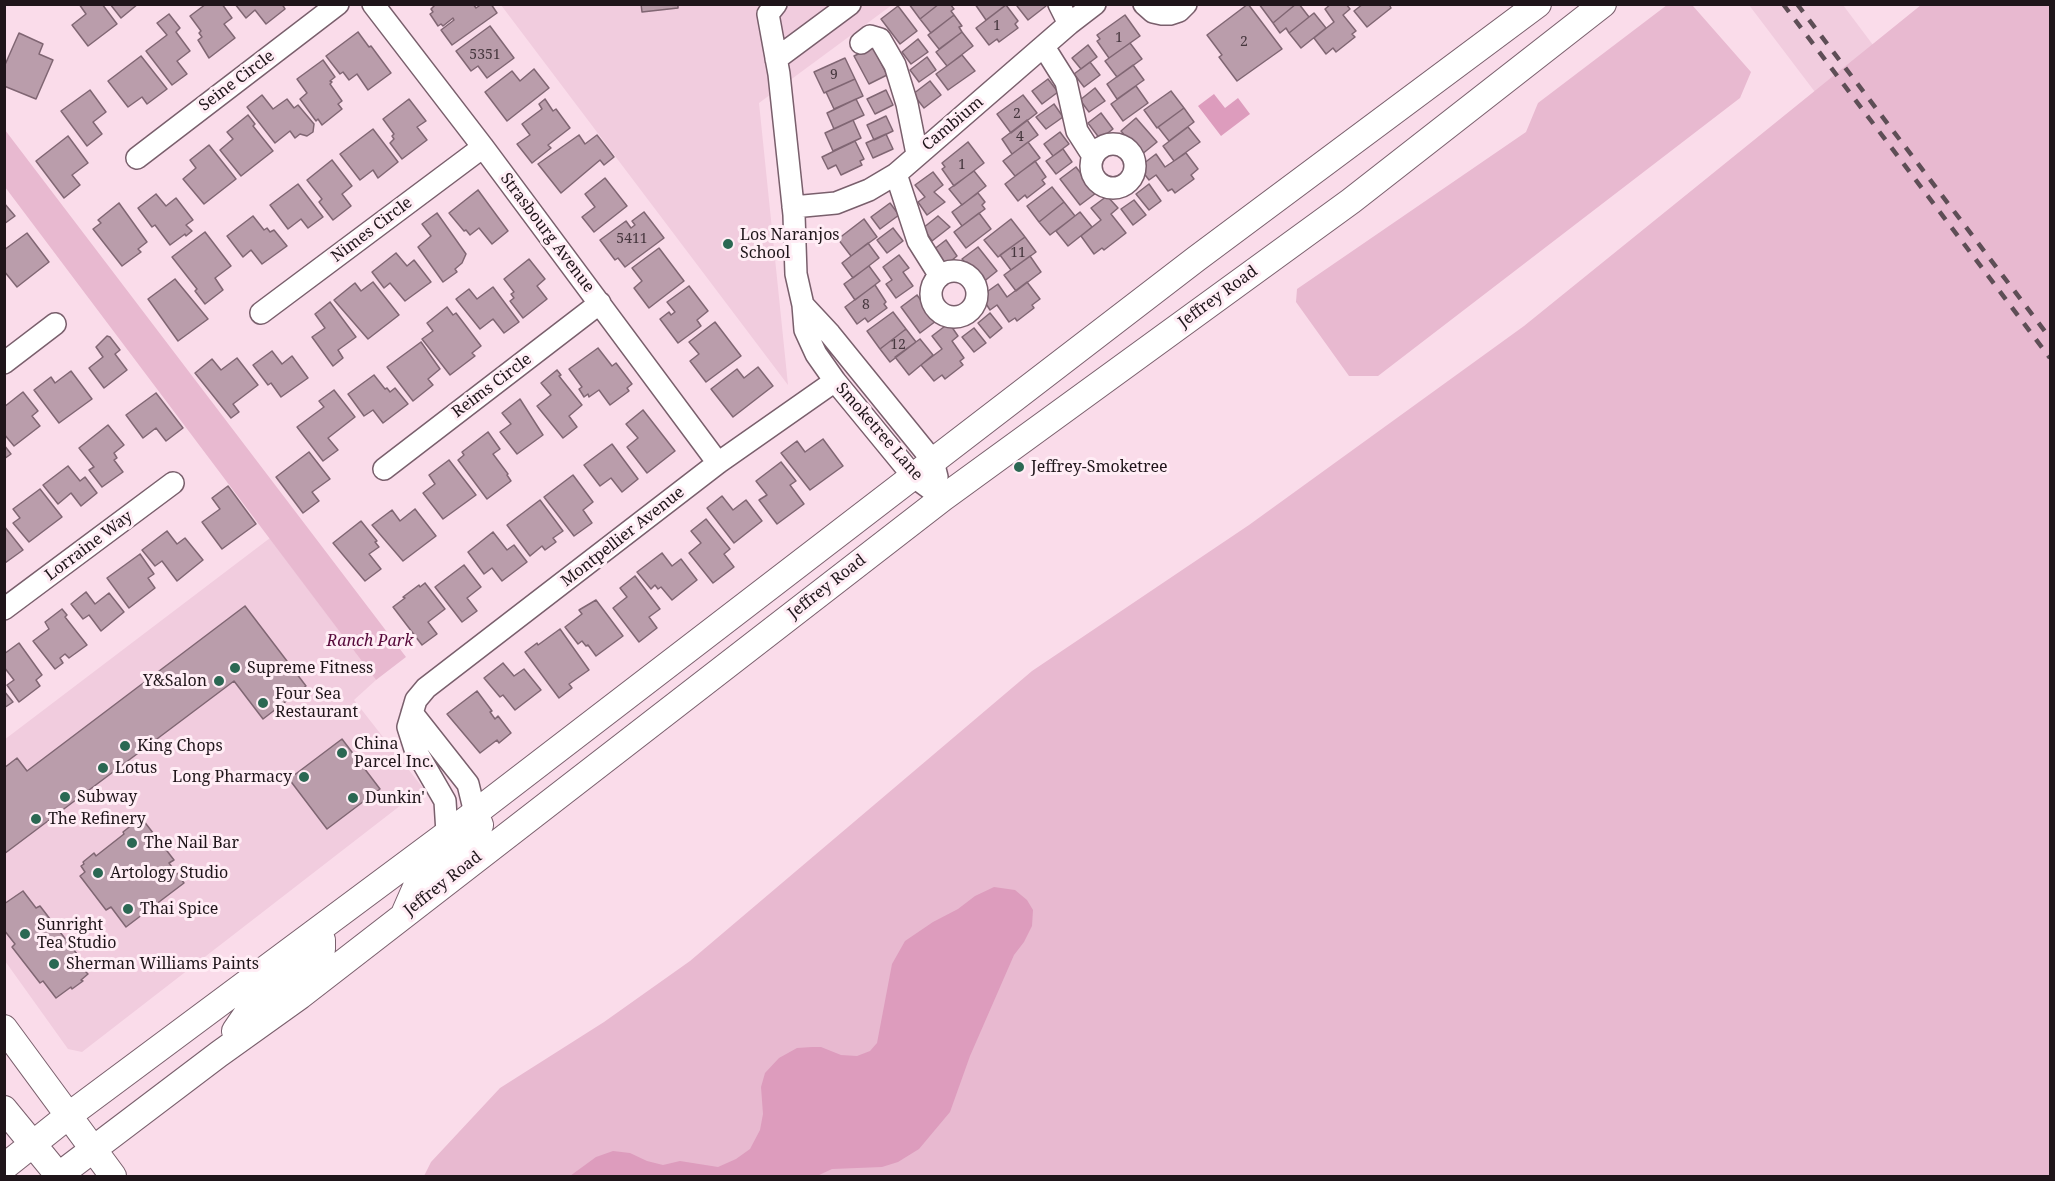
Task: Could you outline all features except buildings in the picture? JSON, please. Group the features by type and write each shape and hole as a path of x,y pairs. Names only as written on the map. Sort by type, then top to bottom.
{"main road":[{"path":"4,1167 68,1116 475,813 1196,259 1538,4"},
{"name":"Jeffrey Road","path":"58,1176 219,1054 300,996 943,498 1351,201 1603,4"},
{"path":"404,915 419,880 476,834 480,825 475,813"},
{"path":"219,1054 248,1012 322,949 322,940 315,932"},
{"path":"4,1028 113,1176"},
{"path":"4,1109 58,1176"}],"street":[{"name":"Seine Circle","path":"137,158 338,4"},
{"name":"Strasbourg Avenue","path":"373,4 483,147 718,464"},
{"name":"Smoketree Lane","path":"776,4 768,14 776,59 793,207 796,273 803,304 805,330 816,354 835,381 923,468"},
{"path":"776,59 850,4"},
{"path":"1059,4 1069,24"},
{"name":"Cambium","path":"793,207 836,202 869,190 896,174 1095,4"},
{"path":"1144,4 1153,12 1162,14 1179,11 1186,4"},
{"path":"861,43 870,36 880,39 896,65 917,154"},
{"path":"1044,47 1066,82 1077,131 1093,156"},
{"name":"Nimes Circle","path":"261,313 483,147"},
{"path":"896,174 918,241 940,276"},
{"name":"Reims Circle","path":"384,469 600,303"},
{"name":"Smoketree Lane","path":"803,304 830,334 943,498"},
{"path":"4,363 55,324"},
{"name":"Montpellier Avenue","path":"414,707 426,688 718,464 835,381"},
{"name":"Lorraine Way","path":"4,609 173,483"},
{"path":"414,707 468,784 475,813"},
{"path":"414,707 408,727 415,749 445,801 447,833"}],"shaded area":[{"name":"Los Naranjos School","path":"501,5 892,5 759,103 788,385"},
{"path":"1749,5 1843,5 2050,281 2050,402"},
{"path":"1214,94 1225,108 1238,98 1250,114 1221,136 1198,106"},
{"path":"270,538 376,680 354,700 423,788 82,1052 68,1049 5,961 4,740"},
{"path":"994,887 1015,890 1027,900 1033,910 1032,926 1014,955 970,1056 950,1112 919,1149 898,1162 882,1167 832,1169 817,1176 570,1176 596,1157 613,1151 630,1153 663,1165 680,1161 718,1167 736,1159 750,1149 760,1130 763,1114 761,1087 765,1073 779,1058 797,1048 821,1047 841,1055 857,1056 870,1051 877,1043 892,964 905,941 975,896"}],"green space":[{"path":"1667,5 1693,6 1751,72 1740,98 1378,376 1349,376 1296,302 1297,289 1526,132 1538,103"},
{"path":"1921,5 2050,5 2050,1176 424,1176 431,1162 500,1088 604,1022 690,961 1032,671 1249,525 1524,326"},
{"name":"Ranch Park","path":"5,130 406,657 376,680 5,187"}],"railway":[{"path":"1783,4 2050,358"},
{"path":"1797,4 2050,338"}],"place":[{"name":"Los Naranjos School","path":"728,244"},
{"name":"Jeffrey-Smoketree","path":"1019,467"},
{"name":"Supreme Fitness","path":"235,668"},
{"name":"Y&Salon","path":"219,681"},
{"name":"Four Sea Restaurant","path":"263,703"},
{"name":"King Chops","path":"125,746"},
{"name":"China Parcel Inc.","path":"342,753"},
{"name":"Lotus","path":"103,768"},
{"name":"Long Pharmacy","path":"304,777"},
{"name":"Subway","path":"65,797"},
{"name":"Dunkin'","path":"353,798"},
{"name":"The Refinery","path":"36,819"},
{"name":"The Nail Bar","path":"132,843"},
{"name":"Artology Studio","path":"98,873"},
{"name":"Thai Spice","path":"128,909"},
{"name":"Sunright Tea Studio","path":"25,934"},
{"name":"Sherman Williams Paints","path":"54,964"}]}
